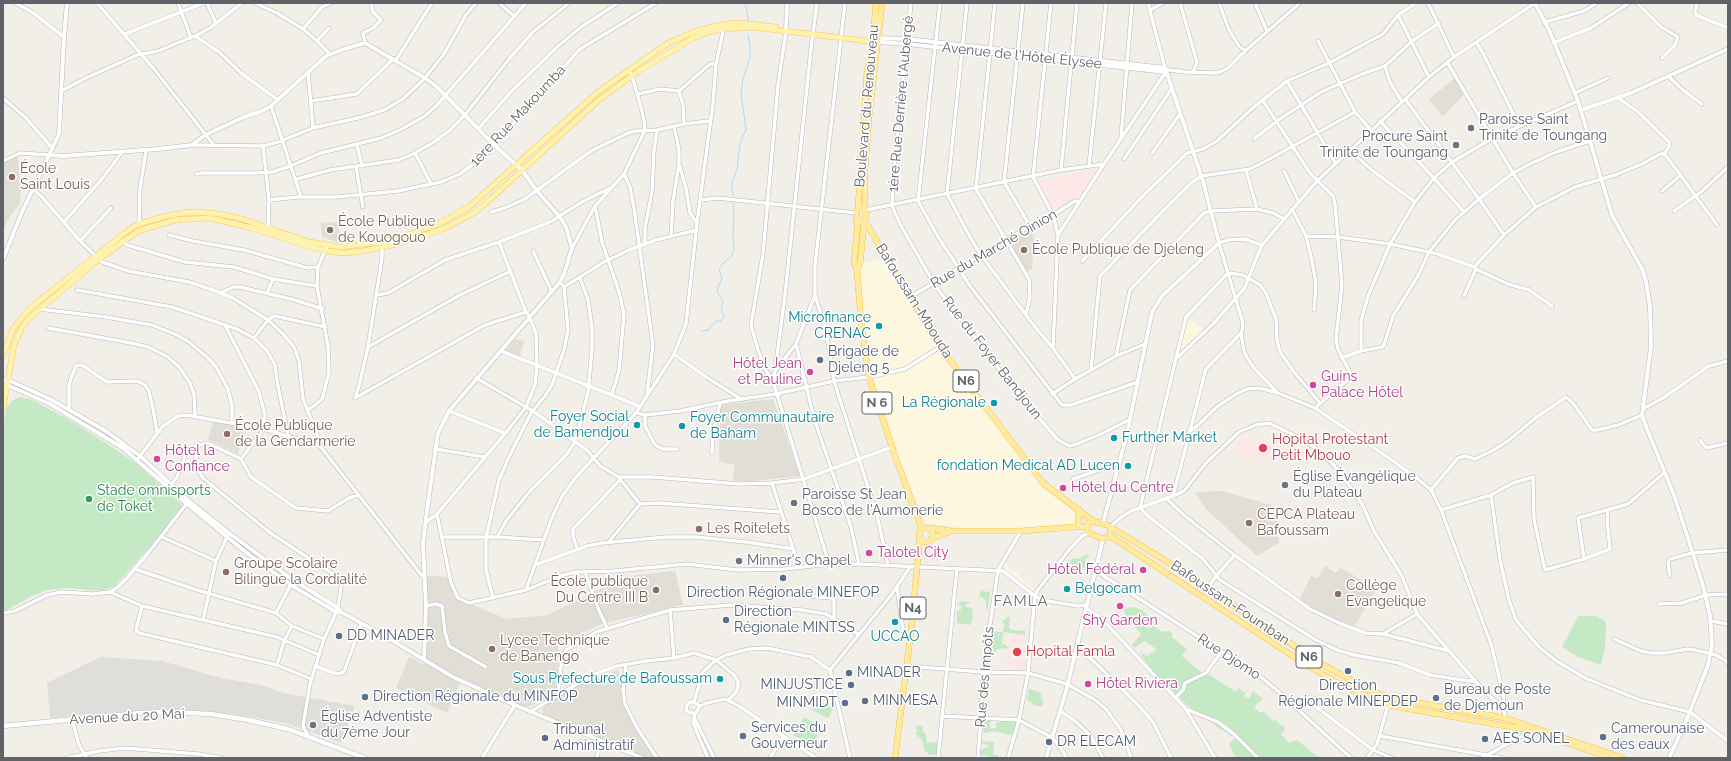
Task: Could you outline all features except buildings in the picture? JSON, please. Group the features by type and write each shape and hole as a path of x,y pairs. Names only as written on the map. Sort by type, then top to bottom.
{"highway":[{"name":"Boulevard du Renouveau","path":"875,39 876,3"},
{"name":"Boulevard du Renouveau","path":"863,168 865,210 862,222 856,220 863,168 869,84 875,39 882,3"},
{"path":"857,211 860,208 865,210"},
{"name":"N 6","path":"862,222 854,263 857,270 861,321 869,377 922,530"},
{"name":"Bafoussam-Mbouda","path":"862,222 940,347 1043,483 1093,520"},
{"path":"1078,527 1079,509"},
{"path":"951,531 926,541 920,537 922,530 928,528 951,531 1021,531 1087,526 1093,520"},
{"name":"Bafoussam-Foumban","path":"1093,520 1103,523 1142,546 1208,588 1322,665 1355,683 1390,698 1505,718 1531,728"},
{"path":"1087,526 1089,533 1103,539 1110,536 1111,528"},
{"path":"928,528 933,534 932,538"},
{"name":"Bafoussam-Foumban","path":"1110,536 1284,650 1352,690 1388,705 1451,717 1531,728"},
{"name":"N4","path":"898,758 920,537"},
{"name":"N4","path":"919,555 926,541"},
{"path":"1138,553 1142,546"},
{"path":"1195,591 1200,583"},
{"path":"1247,625 1251,618"},
{"path":"1284,650 1288,643"},
{"name":"N4","path":"895,758 907,664"},
{"path":"1352,690 1355,683"},
{"path":"1451,717 1452,709"},
{"name":"N6","path":"1531,728 1611,758"},
{"name":"N6","path":"1531,728 1623,758"}],"main road":[{"path":"382,245 438,224 480,199 598,92 668,43 686,34 709,27 752,27 875,39"},
{"path":"3,355 13,329 20,318 34,304 97,257 138,231 150,226 175,220 210,218 267,231 344,253 430,234 456,223 485,204 600,99 673,49 693,38 724,27"},
{"path":"3,408 5,383 10,359 18,335 28,319 133,227 167,216 189,212 213,213 239,218 267,231"},
{"name":"Avenue du 20 Mai","path":"3,726 140,713 187,712 248,720 288,729 364,758"}],"street":[{"path":"14,3 32,12 64,37"},
{"path":"3,259 22,212 53,148 60,128 67,3"},
{"path":"97,3 142,54 213,144"},
{"path":"178,3 193,37 219,52 241,73 278,100"},
{"path":"125,34 206,3 216,23"},
{"path":"61,91 86,78 142,54 158,51 193,37 216,23 242,3"},
{"path":"256,3 277,13 303,29 318,41 330,54"},
{"path":"319,3 322,7"},
{"path":"303,29 322,7 331,3"},
{"path":"371,3 373,12 381,20 373,28 363,33 366,44 425,78 446,95 494,145 522,170 537,191 560,217 566,227 572,248"},
{"path":"311,101 357,94 394,60 432,3"},
{"path":"3,161 20,153 63,156 146,150 192,144 263,146 284,140 313,128 356,119 384,110 404,99 425,78 444,54 466,15 476,3"},
{"path":"499,3 514,16"},
{"path":"196,174 202,172 265,173 292,166 321,153 357,145 389,135 414,123 432,110 446,95 526,3"},
{"path":"297,179 321,172 399,160 415,153 449,131 465,115 520,47 541,25 569,3"},
{"path":"478,129 510,93 557,47 580,27 618,3"},
{"name":"1ère Rue Makoumba","path":"269,200 301,196 336,197 398,191 431,184 460,174 480,160 580,50 656,3"},
{"path":"787,3 786,30 778,85 763,254 752,325 758,350 766,371 773,381 829,564"},
{"path":"773,381 817,3"},
{"path":"845,3 815,265 816,295 826,330 834,381 877,515 888,565"},
{"name":"1ère Rue Derrière l'Aubergé","path":"892,206 911,3"},
{"path":"940,3 934,45 918,201 958,268 1052,394 1062,405 1068,406 1138,382"},
{"path":"967,3 948,194 981,255 1075,379"},
{"path":"995,3 976,189 1029,279 1030,297 1026,314"},
{"path":"1023,3 1004,182 1030,226"},
{"path":"1051,3 1032,177 1053,215 1058,235 1053,348"},
{"path":"1061,170 1078,3"},
{"path":"1089,166 1106,3"},
{"path":"1121,139 1132,3"},
{"path":"1148,3 1172,88 1201,176 1243,327 1241,333 1206,369 1173,496"},
{"path":"1150,10 1163,3"},
{"path":"1180,3 1197,62 1193,72"},
{"path":"1220,3 1229,30 1239,46 1245,51"},
{"path":"1255,3 1267,31"},
{"path":"1293,3 1296,8"},
{"path":"1167,71 1220,72 1228,68 1267,31 1296,8 1300,3"},
{"path":"1082,261 1155,184 1180,160 1192,151 1203,149 1217,141 1255,106 1287,82 1329,63 1383,34 1398,15 1416,3"},
{"path":"1428,3 1439,23 1454,57"},
{"path":"1176,359 1236,300 1244,289 1262,245 1317,181 1380,121 1447,62 1535,3 1555,42 1578,101 1612,215 1642,269 1649,297 1651,346 1642,414 1664,473 1674,495 1706,595 1711,620 1712,644 1708,665 1690,712 1669,758"},
{"path":"1545,22 1584,11 1597,3"},
{"path":"1555,42 1590,28 1629,3"},
{"path":"1637,3 1662,28 1678,37 1675,45 1662,58"},
{"path":"1697,3 1695,13 1698,16 1726,27"},
{"path":"1398,15 1429,77"},
{"path":"1254,139 1301,105 1340,84 1385,66 1412,41 1439,23"},
{"path":"526,590 544,540 561,498 567,488 636,413 639,406 647,397 674,354 686,324 709,121 713,103 716,64 724,27"},
{"path":"318,41 329,28"},
{"name":"Avenue de l'Hôtel Élysée","path":"875,39 1167,71"},
{"path":"1318,40 1355,112 1371,130"},
{"path":"1476,42 1519,125"},
{"path":"192,144 205,135 272,106 318,62 330,54 366,44"},
{"path":"1581,110 1618,98 1728,49"},
{"path":"1447,62 1513,174 1536,208"},
{"path":"638,94 660,89 679,91 710,64 716,64"},
{"path":"1385,66 1390,82 1402,102"},
{"path":"424,660 426,606 423,577 425,523 438,433 449,411 529,316 560,282 572,248 595,206 624,174 644,132 645,126 638,94 629,71"},
{"path":"1058,235 1167,71"},
{"path":"308,72 313,128"},
{"path":"1668,76 1684,91 1702,104"},
{"path":"1575,93 1608,78"},
{"path":"1287,82 1336,164"},
{"path":"1124,158 1172,88"},
{"path":"679,91 683,105 684,124"},
{"path":"3,98 26,118 53,148"},
{"path":"1464,296 1475,268 1504,235 1536,208 1575,187 1634,168 1664,154 1669,147 1669,142 1637,111 1618,98"},
{"path":"1405,99 1504,235"},
{"path":"1263,101 1302,161 1317,181 1333,196 1335,204 1342,285 1336,339 1338,349 1351,374 1350,378 1315,408"},
{"path":"1361,351 1360,337 1363,315 1368,296 1390,244 1415,202 1434,178 1452,162 1493,138 1519,125 1578,101"},
{"path":"272,106 297,179 301,196"},
{"path":"1091,370 1102,274 1191,183 1201,176 1246,170 1264,162 1355,112"},
{"path":"1152,153 1180,114"},
{"path":"491,212 514,205 537,191 591,151 628,133 636,131 644,132 684,124 709,121"},
{"path":"1380,121 1464,212"},
{"path":"671,236 673,201 679,164 679,150 674,126"},
{"path":"645,244 645,228 652,192 657,130"},
{"path":"1342,358 1361,351 1384,346 1393,316 1418,276 1429,252 1442,235 1464,212 1513,174 1556,152 1590,141"},
{"path":"357,145 362,166"},
{"path":"263,146 269,200 267,231"},
{"path":"139,225 140,188 146,150"},
{"path":"1350,151 1390,184 1415,202"},
{"path":"64,222 122,152"},
{"path":"415,153 431,184"},
{"path":"1664,154 1717,225"},
{"path":"679,164 686,188 690,213 697,223"},
{"path":"865,210 918,201 1061,170 1104,164"},
{"path":"356,167 363,207"},
{"path":"1674,211 1696,196 1728,167"},
{"path":"1246,170 1257,209"},
{"path":"1284,171 1299,202"},
{"path":"624,174 630,187 652,345 647,397"},
{"path":"1662,191 1681,175"},
{"path":"377,295 388,293 445,260 527,232 560,217 582,202 610,188"},
{"path":"33,189 42,197 80,241 97,257 111,266 128,271 189,282 233,298 268,320 283,334 294,347 299,361 303,399 316,431 320,446 423,577"},
{"path":"700,200 718,198 821,210 857,211"},
{"name":"Rue du Marché Oinion","path":"910,297 1030,226 1053,215 1076,201 1079,202"},
{"path":"595,206 602,242 619,292 624,317 619,371 612,394"},
{"name":"Rue du Foyer Bandjoun","path":"892,206 901,226 934,283 1039,420 1062,444 1069,446 1074,445 1129,420"},
{"path":"80,241 111,208"},
{"path":"1116,356 1130,290 1204,213 1211,211 1257,209 1273,213 1284,219"},
{"path":"1292,209 1306,236 1316,284 1314,310"},
{"path":"564,287 608,260 639,246 697,230"},
{"path":"169,235 244,250 308,268 318,267"},
{"path":"1306,236 1338,237 1390,244 1429,252 1475,268 1508,284 1529,290 1552,306"},
{"path":"1103,523 1138,382 1152,312 1156,303 1219,243 1228,240 1244,239 1262,245"},
{"path":"122,241 127,245 185,262 234,267 273,279 317,286"},
{"path":"425,523 437,514 526,407 535,385 537,339 499,242"},
{"path":"382,245 377,295 368,347 360,386 354,398 485,325 526,312"},
{"path":"307,410 320,402 325,392 329,364 326,327 317,286 318,267 326,248"},
{"path":"534,251 552,292"},
{"path":"368,347 460,295 511,271"},
{"path":"1228,273 1239,274 1249,278 1260,285 1266,293 1276,319 1277,340 1280,352 1294,372 1320,403"},
{"path":"1140,508 1186,316 1228,273"},
{"path":"497,537 506,521 530,492 567,454 575,442 588,393 592,348 592,328 588,300 580,278"},
{"path":"267,293 273,279"},
{"path":"494,598 486,570 486,538 499,480 508,458 533,411 546,396 552,385 564,350 568,330 564,287 560,282"},
{"path":"220,293 237,286 291,299 322,309"},
{"path":"77,290 172,307 246,332 267,351 276,365 277,381 288,435"},
{"path":"775,371 796,344 816,295"},
{"path":"38,309 106,317 152,325 183,339 208,358 222,377 231,398 232,422"},
{"path":"254,338 268,320 274,316 326,327"},
{"path":"225,325 259,392 265,415 264,429 241,459"},
{"path":"48,328 131,342 148,347 168,357 180,368 190,383 194,394 195,416"},
{"path":"1241,333 1244,351 1248,359 1261,376 1278,393"},
{"path":"796,344 814,418 851,527 859,564"},
{"path":"1052,394 1116,356 1145,344"},
{"path":"636,413 646,415 687,410 776,394 834,381 869,377 905,369 940,347"},
{"path":"501,351 639,406"},
{"path":"674,354 706,377 742,399"},
{"path":"1643,409 1663,398 1709,366 1728,360"},
{"path":"69,409 69,386 71,378 76,366 82,365 107,382 138,381 145,385 149,391 157,432"},
{"path":"476,378 533,411 588,451 606,470 620,479 640,504"},
{"path":"5,383 69,409 106,431 171,485 188,502 252,550 292,583"},
{"path":"5,383 50,404 77,419 139,458 227,537 248,554 292,583 453,677 515,706 642,758"},
{"path":"1189,432 1218,406 1248,389 1259,388 1278,393 1315,408 1386,456 1431,490 1441,510 1491,644 1503,693 1505,718"},
{"path":"1431,490 1458,458 1465,456 1475,459 1500,446 1534,419 1566,398 1573,403 1592,430 1618,425 1642,414"},
{"path":"712,453 713,434 720,403"},
{"path":"449,411 505,433"},
{"path":"646,415 645,426 655,445 663,449 677,448"},
{"path":"139,458 157,432 178,416 195,416 232,422 288,435 320,446"},
{"path":"1111,528 1120,518 1140,508 1168,499 1184,491 1206,464 1239,432 1256,425 1269,423 1284,429 1314,448 1334,465 1363,506 1374,531 1402,576 1417,614 1476,682 1505,711"},
{"path":"1700,440 1706,448 1728,443"},
{"path":"171,485 177,477 186,453 196,446 208,443 241,459 251,476 296,508 328,510 349,498 359,495"},
{"path":"196,446 196,467 203,478 269,532 342,580 338,610 324,639 311,679 303,726 309,737"},
{"path":"577,550 573,536 574,529 620,479 653,477 739,484 772,484 804,479 892,447"},
{"path":"435,449 485,458"},
{"path":"1073,479 1119,463"},
{"path":"1584,559 1578,518 1628,504 1664,473"},
{"path":"1441,510 1491,495 1513,483 1533,477 1534,519 1545,570 1584,559 1610,549 1607,520 1608,510"},
{"path":"772,484 799,567"},
{"path":"1491,495 1500,560 1508,600 1516,620 1539,647 1555,660 1585,678 1640,700 1690,712 1728,742"},
{"path":"1168,499 1185,516 1234,556 1310,609 1339,623 1365,633 1383,634 1449,651"},
{"path":"3,613 15,611 47,595 62,592 92,594 110,592 118,587 135,569 162,537 188,502"},
{"path":"608,543 640,504 658,503 780,512"},
{"path":"1140,508 1203,559 1212,568 1216,576 1228,586 1316,640 1337,650 1354,655 1399,663 1430,675 1476,682"},
{"path":"437,514 446,563 455,595 461,600 472,603 526,590 568,574 687,564 738,570 829,564 859,564 998,570 1005,572 1035,596 1048,602 1086,607 1100,618 1185,708 1216,758"},
{"name":"Rue des Impôts","path":"978,758 983,672 998,570 1021,531"},
{"path":"1008,758 1020,720 1028,673 1035,596 1069,550 1082,536 1089,533"},
{"path":"535,565 577,550 608,543 666,536 696,537 746,542 794,550"},
{"path":"162,537 216,561"},
{"path":"203,620 216,561 227,537"},
{"path":"442,537 497,537 544,540"},
{"path":"1046,758 1053,738 1103,539"},
{"path":"248,554 252,550"},
{"path":"1670,576 1668,563 1670,559 1692,553 1728,550"},
{"path":"1208,588 1216,576 1234,556"},
{"path":"830,670 897,587 910,567"},
{"path":"938,758 957,568"},
{"path":"135,569 276,613 292,626 324,639"},
{"name":"Rue Djomo","path":"1096,571 1270,684 1351,758"},
{"path":"585,572 607,628"},
{"path":"276,613 292,583"},
{"path":"897,587 903,631"},
{"path":"110,592 142,606 277,637 318,655"},
{"path":"790,594 831,598 834,600 834,618"},
{"path":"1659,604 1682,603 1706,595 1728,594"},
{"path":"426,606 436,604 442,606 445,632 449,646 486,667"},
{"path":"558,694 564,653 580,640 607,628 670,610 731,605 802,610 826,614 858,634"},
{"path":"142,606 136,630 139,633 277,665 311,679"},
{"path":"670,610 674,658"},
{"path":"1383,634 1417,614"},
{"path":"1711,620 1728,624"},
{"path":"315,666 337,674 344,672 362,624"},
{"path":"277,665 284,641 292,626"},
{"path":"1614,639 1641,651 1651,653 1665,653 1688,649 1711,654 1727,661"},
{"path":"694,702 703,672 716,660 726,655 738,651 767,648 810,657 830,670 850,758"},
{"path":"1076,649 1107,674 1153,722 1171,758"},
{"path":"1175,698 1183,690 1185,683 1206,673 1221,652"},
{"path":"530,712 592,675 626,665 674,658 694,653 716,660 734,675 738,681 736,692 729,700"},
{"path":"907,664 983,672 1028,673 1067,684 1095,700 1106,710 1121,730 1131,758"},
{"path":"626,665 623,690 625,704 636,728 657,758"},
{"path":"1367,758 1380,736 1390,698"},
{"path":"708,758 693,723 700,706 720,699 729,700 816,758"},
{"path":"700,706 694,702 688,703 686,709 695,715 714,758"},
{"path":"1311,703 1373,750 1392,758"},
{"path":"482,758 515,706"},
{"path":"1185,708 1218,722 1235,735 1258,758"},
{"path":"1060,711 1079,724 1091,736 1103,758"},
{"path":"942,716 1020,720 1053,738 1066,758"},
{"path":"72,719 79,745 86,756"},
{"path":"1482,758 1510,743 1531,728"},
{"path":"1380,736 1503,758"},
{"path":"770,758 784,738"},
{"path":"597,758 600,741"},
{"path":"67,758 86,756 125,748 198,754 222,758"}],"shaded area":[{"path":"1455,78 1464,94 1443,117 1429,99"},
{"name":"École Saint Louis","path":"18,156 21,190 20,203 7,221 3,233 3,163"},
{"path":"1097,170 1082,196 1054,214 1037,181"},
{"name":"École Publique de Kouogouo","path":"337,222 342,244 322,237 321,223"},
{"name":"École Publique de Djeleng","path":"1032,229 1034,243 1032,269 1026,272 1009,243"},
{"path":"885,258 919,320 932,339 1045,489 1079,516 1077,526 970,528 926,523 897,454 873,382 866,346 859,279 862,264"},
{"path":"1186,319 1209,331 1180,361 1176,360"},
{"path":"515,339 524,341 520,357 505,351"},
{"path":"773,399 800,476 744,482 733,480 735,465 719,462 720,405"},
{"name":"École Publique de la Gendarmerie","path":"213,421 246,428 238,454 208,439"},
{"name":"Hopital Protestant Petit Mbouo","path":"1266,437 1286,444 1288,452 1280,461 1268,459 1246,460 1236,445 1238,441 1245,439"},
{"name":"CEPCA Plateau Bafoussam","path":"1222,491 1275,506 1279,543 1257,556 1206,509 1195,492"},
{"path":"1005,562 1010,570 1013,572 1015,571 1029,586 1036,590 1033,593 1004,568"},
{"name":"Collège Evangelique","path":"1325,566 1336,573 1341,568 1377,589 1354,627 1327,617 1305,605 1300,598 1311,576 1318,578"},
{"name":"Lycee Technique de Banengo","path":"675,571 683,605 602,624 557,644 559,653 556,692 525,709 462,678 447,713 396,688 409,657 425,665 427,637 426,577 447,577 455,598 507,619 547,615 628,576"},
{"name":"Hopital Famla","path":"1010,633 1027,635 1025,670 1007,669"},
{"path":"100,657 162,661 221,678 261,685 283,693 355,706 341,743 286,723 233,714 160,709 50,718 47,683"},
{"path":"618,670 635,729 655,758 637,758 543,717 543,706 585,681"},
{"path":"1503,728 1525,730 1501,744"}],"green space":[{"name":"Stade omnisports de Toket","path":"20,397 32,400 73,422 109,445 137,464 183,506 175,514 160,535 115,586 102,591 66,588 47,590 30,597 3,612 4,422 6,408 13,400"},
{"path":"1086,554 1089,556 1085,560 1086,568 1075,569 1069,561 1075,558 1079,559"},
{"path":"981,591 990,592 988,609 986,609 986,601 982,597 979,597"},
{"path":"961,601 969,602 970,604 966,604 966,607 972,608 973,619 970,625 957,623 957,610 961,610 961,606 958,605"},
{"path":"1134,607 1143,611 1151,618 1146,627 1150,629 1153,625 1156,625 1156,628 1162,632 1168,631 1172,633 1172,637 1187,649 1182,656 1202,673 1210,675 1236,692 1238,688 1244,692 1247,690 1244,696 1248,698 1253,691 1263,698 1254,707 1260,713 1263,711 1273,721 1276,720 1280,725 1284,726 1285,729 1281,734 1289,743 1297,740 1319,758 1236,758 1229,744 1235,738 1234,736 1230,736 1224,730 1220,730 1211,721 1195,712 1195,710 1189,707 1149,667 1141,654 1142,653 1147,656 1150,653 1153,653 1156,649 1145,641 1134,648 1132,645 1141,634 1128,619 1124,611 1126,608"},
{"path":"1578,616 1596,616 1606,622 1605,647 1601,665 1578,657 1562,647"},
{"path":"1006,617 1010,617 1009,628 1012,630 1025,631 1025,635 1003,632 1002,644 1005,644 1008,648 997,649 983,672 990,649 993,631 1002,632 1005,624 1002,623 1003,619 1006,620"},
{"path":"1029,689 1042,693 1042,707 1034,705 1027,700"},
{"path":"816,699 833,709 828,718 810,709"},
{"path":"804,717 822,728 812,746 793,735"},
{"path":"984,720 990,721 990,729 996,728 996,723 1003,721 1017,722 1014,732 1010,735 994,731 983,733"},
{"path":"916,726 923,726 923,732 926,734 927,743 938,743 938,754 929,755 924,749 922,740 915,733 917,732"},
{"path":"981,741 994,742 993,755 998,755 997,758 980,755 981,751 989,745 981,743"}],"waterway":[{"path":"742,3 746,6 748,20"},
{"path":"734,196 732,183 737,169 740,144 746,129 741,94 743,79 750,58 748,35"},
{"path":"702,331 708,330 716,321 721,321 724,317 721,309 723,302 717,291 722,277 719,270 723,263 731,257 734,251 733,202"}],"place":[{"name":"Paroisse Saint Trinite de Toungang","path":"1471,128"},
{"name":"Procure Saint Trinite de Toungang","path":"1456,145"},
{"name":"École Saint Louis","path":"12,177"},
{"name":"École Publique de Kouogouo","path":"330,230"},
{"name":"École Publique de Djeleng","path":"1024,250"},
{"name":"Microfinance CRENAC","path":"879,326"},
{"name":"Brigade de Djeleng 5","path":"820,360"},
{"name":"Hôtel Jean et Pauline","path":"810,372"},
{"name":"Guins Palace Hôtel","path":"1313,385"},
{"name":"La Régionale","path":"994,403"},
{"name":"Foyer Social de Bamendjou","path":"637,425"},
{"name":"Foyer Communautaire de Baham","path":"682,426"},
{"name":"École Publique de la Gendarmerie","path":"227,434"},
{"name":"Further Market","path":"1114,438"},
{"name":"Hopital Protestant Petit Mbouo","path":"1263,448"},
{"name":"Hôtel la Confiance","path":"157,459"},
{"name":"fondation Medical AD Lucen","path":"1128,466"},
{"name":"Église Évangélique du Plateau","path":"1285,485"},
{"name":"Hôtel du Centre","path":"1063,488"},
{"name":"Stade omnisports de Toket","path":"89,499"},
{"name":"Paroisse St Jean Bosco de l'Aumonerie","path":"794,503"},
{"name":"CEPCA Plateau Bafoussam","path":"1249,523"},
{"name":"Les Roitelets","path":"699,529"},
{"name":"Talotel City","path":"869,553"},
{"name":"Minner's Chapel","path":"739,561"},
{"name":"Hôtel Fédéral","path":"1143,570"},
{"name":"Groupe Scolaire Bilingue la Cordialité","path":"226,572"},
{"name":"Direction Régionale MINEFOP","path":"783,578"},
{"name":"Belgocam","path":"1067,589"},
{"name":"École publique Du Centre III B","path":"656,590"},
{"name":"Collège Evangelique","path":"1338,594"},
{"name":"Shy Garden","path":"1120,606"},
{"name":"Direction Régionale MINTSS","path":"726,620"},
{"name":"UCCAO","path":"895,622"},
{"name":"DD MINADER","path":"339,636"},
{"name":"Lycee Technique de Banengo","path":"492,649"},
{"name":"Hopital Famla","path":"1017,652"},
{"name":"Direction Régionale MINEPDEP","path":"1348,671"},
{"name":"MINADER","path":"849,673"},
{"name":"Sous Prefecture de Bafoussam","path":"720,679"},
{"name":"Hôtel Riviera","path":"1088,684"},
{"name":"MINJUSTICE","path":"851,685"},
{"name":"Direction Régionale du MINFOP","path":"365,697"},
{"name":"Bureau de Poste de Djemoun","path":"1436,698"},
{"name":"MINMESA","path":"865,701"},
{"name":"MINMIDT","path":"845,703"},
{"name":"Église Adventiste du 7ème Jour","path":"313,725"},
{"name":"Services du Gouverneur","path":"743,736"},
{"name":"Camerounaise des eaux","path":"1603,737"},
{"name":"Tribunal Administratif","path":"545,738"},
{"name":"AES SONEL","path":"1485,739"},
{"name":"DR ELECAM","path":"1049,742"}],"district":[{"name":"FAMLA","path":"1021,601"}]}
